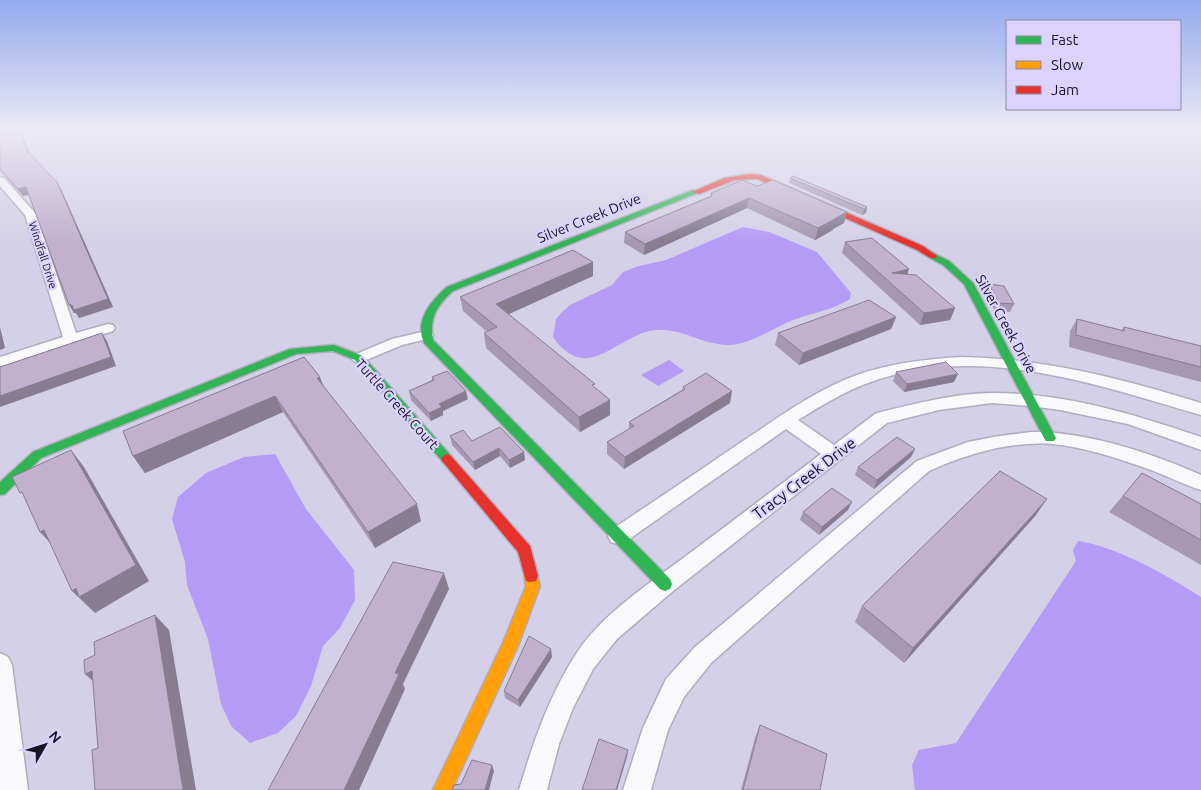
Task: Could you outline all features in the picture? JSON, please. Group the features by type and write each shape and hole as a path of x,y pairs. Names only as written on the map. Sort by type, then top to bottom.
{"street":[{"name":"Silver Creek Drive","path":"426,335 426,318 430,308 438,298 450,289 725,180 748,175 758,177 920,248 946,264 968,283 1050,438"},
{"name":"Windfall Drive","path":"2,185 30,214 70,339"},
{"path":"0,362 108,328"},
{"path":"359,358 397,342 426,335 428,341 436,350 665,584"},
{"name":"Turtle Creek Court","path":"0,490 37,455 294,352 334,348 359,358 525,550 533,586 510,646 442,790"},
{"path":"618,536 786,420 820,399 880,373 907,367 944,362 1013,365 1060,371 1110,382 1201,409"},
{"name":"Tracy Creek Drive","path":"533,790 546,744 563,701 585,661 609,631 665,584 881,418 939,404 992,398 1030,400 1060,404 1131,419 1201,444"},
{"path":"786,420 834,454"},
{"path":"637,790 656,728 675,688 703,655 923,466 974,446 999,441 1050,438 1098,448 1141,460 1201,484"},
{"path":"0,665 14,790"}],"shaded area":[{"path":"743,227 769,232 817,252 851,293 850,299 830,309 793,320 754,339 730,345 711,343 666,330 656,330 642,333 591,358 579,357 566,351 553,337 556,319 562,312 570,305 612,285 623,272 666,260"},
{"path":"669,360 684,371 658,386 641,375"},
{"path":"275,454 306,509 354,570 355,600 340,628 323,646 311,686 296,716 278,733 250,743 231,726 221,704 208,639 187,585 185,562 172,519 178,497 206,473 244,457"},
{"path":"1078,541 1125,555 1158,571 1201,597 1201,790 915,790 912,765 919,750 956,743 1076,561 1073,550"}],"building":[{"path":"0,167 42,167 57,182 108,299 74,310 72,305 69,305 26,187 18,189"},
{"path":"793,176 867,207 864,209 790,178"},
{"path":"742,180 757,186 773,180 847,212 818,228 749,198 645,244 625,232 712,196 711,193"},
{"path":"872,238 909,269 892,273 916,275 955,308 924,313 845,242"},
{"path":"573,250 593,262 496,304 595,384 592,385 610,400 579,417 484,333 497,327 460,297"},
{"path":"989,284 1004,286 1014,304 999,303"},
{"path":"869,300 896,317 803,353 778,333"},
{"path":"1077,319 1124,331 1124,327 1201,346 1201,367 1076,335"},
{"path":"102,333 111,357 0,396 0,367"},
{"path":"304,357 320,377 317,378 417,504 368,532 275,396 133,456 123,431"},
{"path":"946,362 958,374 907,384 896,372"},
{"path":"447,371 466,391 439,404 442,407 429,413 409,391 434,380 432,377"},
{"path":"706,373 732,391 625,457 607,442 634,426 629,422 685,389 683,387"},
{"path":"500,427 524,452 509,460 499,448 473,462 450,436 463,430 472,441"},
{"path":"897,437 915,449 877,480 858,467"},
{"path":"71,450 136,565 79,597 76,588 72,591 44,530 40,532 22,492 20,493 12,477"},
{"path":"1000,471 1047,499 913,648 862,606"},
{"path":"1142,473 1201,504 1201,540 1123,496"},
{"path":"832,488 852,502 822,527 803,512"},
{"path":"393,562 444,573 395,673 399,674 344,790 268,790"},
{"path":"155,615 183,790 95,790 92,750 98,748 92,671 85,674 84,660 95,655 94,642"},
{"path":"529,636 551,649 518,700 504,691"},
{"path":"760,725 827,754 820,790 743,790"},
{"path":"599,739 628,750 616,790 582,790"},
{"path":"472,760 492,765 485,790 452,790 454,785 461,784"}],"traffic: fast":[{"path":"665,584 428,341 426,325 430,312 438,300 450,289 696,192"},
{"path":"933,256 946,263 968,283 1050,438"},
{"path":"0,490 37,455 294,351 334,348 359,358 447,459"}],"traffic: slow":[{"path":"442,790 510,646 533,586 531,576"}],"traffic: jam":[{"path":"696,192 734,178 758,177 920,248 933,256"},
{"path":"447,459 525,550 531,576"}]}
